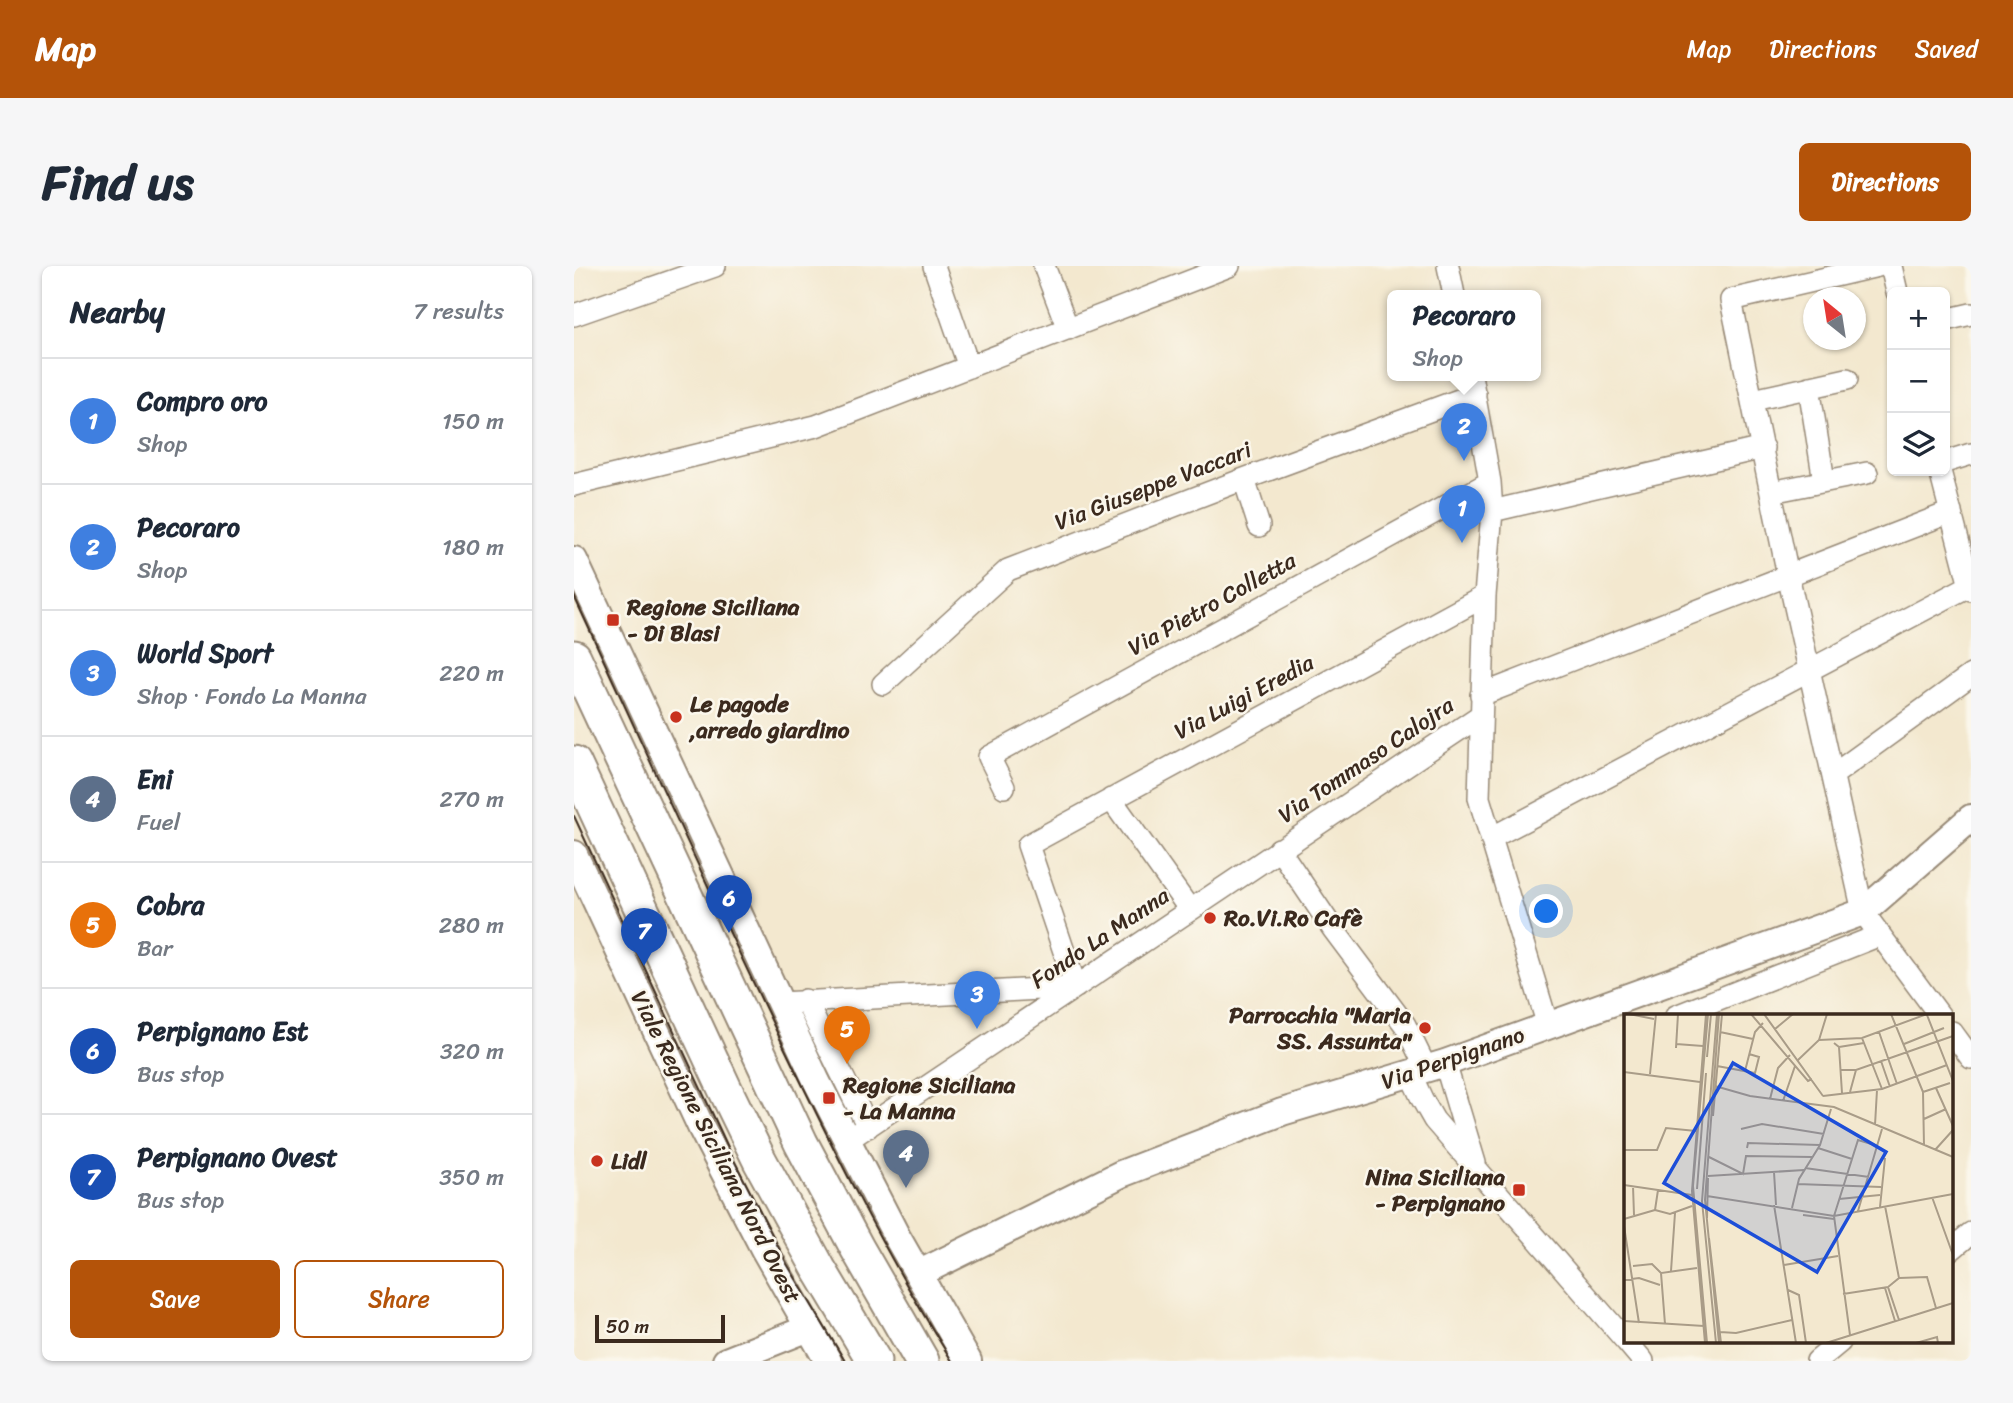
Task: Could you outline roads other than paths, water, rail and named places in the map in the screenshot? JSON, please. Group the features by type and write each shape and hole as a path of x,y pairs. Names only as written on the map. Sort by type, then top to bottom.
{"main road":[{"path":"574,657 801,1143 922,1361"},
{"name":"Viale Regione Siciliana Nord Ovest","path":"574,763 760,1161 819,1269 874,1361"}],"street":[{"path":"574,315 688,270 715,266"},
{"path":"934,266 969,367"},
{"path":"1044,266 1068,329"},
{"path":"574,485 816,426 1229,266"},
{"path":"1448,266 1453,290"},
{"path":"1878,266 1731,300 1788,575 1863,912 1939,1014"},
{"path":"1891,266 1896,287"},
{"path":"1950,319 1971,314"},
{"path":"1753,400 1846,379"},
{"path":"1473,384 1490,482 1492,511 1485,596 1479,798 1548,1026"},
{"name":"Via Giuseppe Vaccari","path":"883,684 1008,570 1244,479 1473,384"},
{"path":"1809,387 1824,481"},
{"path":"1492,511 1763,448"},
{"path":"1950,460 1971,454"},
{"path":"1771,492 1867,472"},
{"path":"1490,838 1971,587 1941,476"},
{"path":"1244,479 1259,526"},
{"name":"Via Pietro Colletta","path":"1004,787 989,757 1490,482"},
{"name":"Via Tommaso Calojra","path":"1279,849 1481,705 1788,575 1951,512"},
{"path":"574,560 857,1134 918,1274 968,1361"},
{"name":"Via Luigi Eredia","path":"1076,987 1028,845 1485,596"},
{"path":"1833,775 1971,675"},
{"path":"1111,799 1190,910"},
{"name":"Via Perpignano","path":"918,1274 1122,1174 1282,1112 1427,1068 1863,912 1971,818"},
{"path":"1279,849 1405,1025 1477,1171"},
{"name":"Fondo La Manna","path":"857,1134 1279,849"},
{"name":"Viale Regione Siciliana Nord Ovest","path":"577,871 701,1127 764,1249 828,1361"},
{"path":"1681,1014 1880,935"},
{"path":"793,1002 1076,987"},
{"path":"1954,1035 1971,1058"},
{"path":"1427,1068 1422,1100 1434,1121 1624,1340"},
{"path":"1954,1247 1971,1233"},
{"path":"726,1361 809,1328"},
{"path":"1628,1344 1643,1361"},
{"path":"1817,1361 1838,1344"}],"tram line":[{"path":"574,596 722,917 815,1110 880,1237 952,1361"},
{"path":"574,816 734,1160 787,1264 845,1361"}],"place":[{"name":"Pecoraro","path":"1464,461"},
{"name":"Compro oro","path":"1462,543"},
{"name":"Regione Siciliana - Di Blasi","path":"613,620"},
{"name":"Le pagode ,arredo giardino","path":"676,717"},
{"name":"Ro.Vi.Ro Cafè","path":"1210,918"},
{"name":"Perpignano Est","path":"729,933"},
{"name":"Perpignano Ovest","path":"644,966"},
{"name":"Parrocchia \"Maria SS. Assunta\"","path":"1425,1028"},
{"name":"World Sport","path":"977,1029"},
{"name":"Cobra","path":"847,1064"},
{"name":"Regione Siciliana - La Manna","path":"829,1098"},
{"name":"Lidl","path":"597,1161"},
{"name":"Eni","path":"906,1188"},
{"name":"Nina Siciliana - Perpignano","path":"1519,1190"}]}
